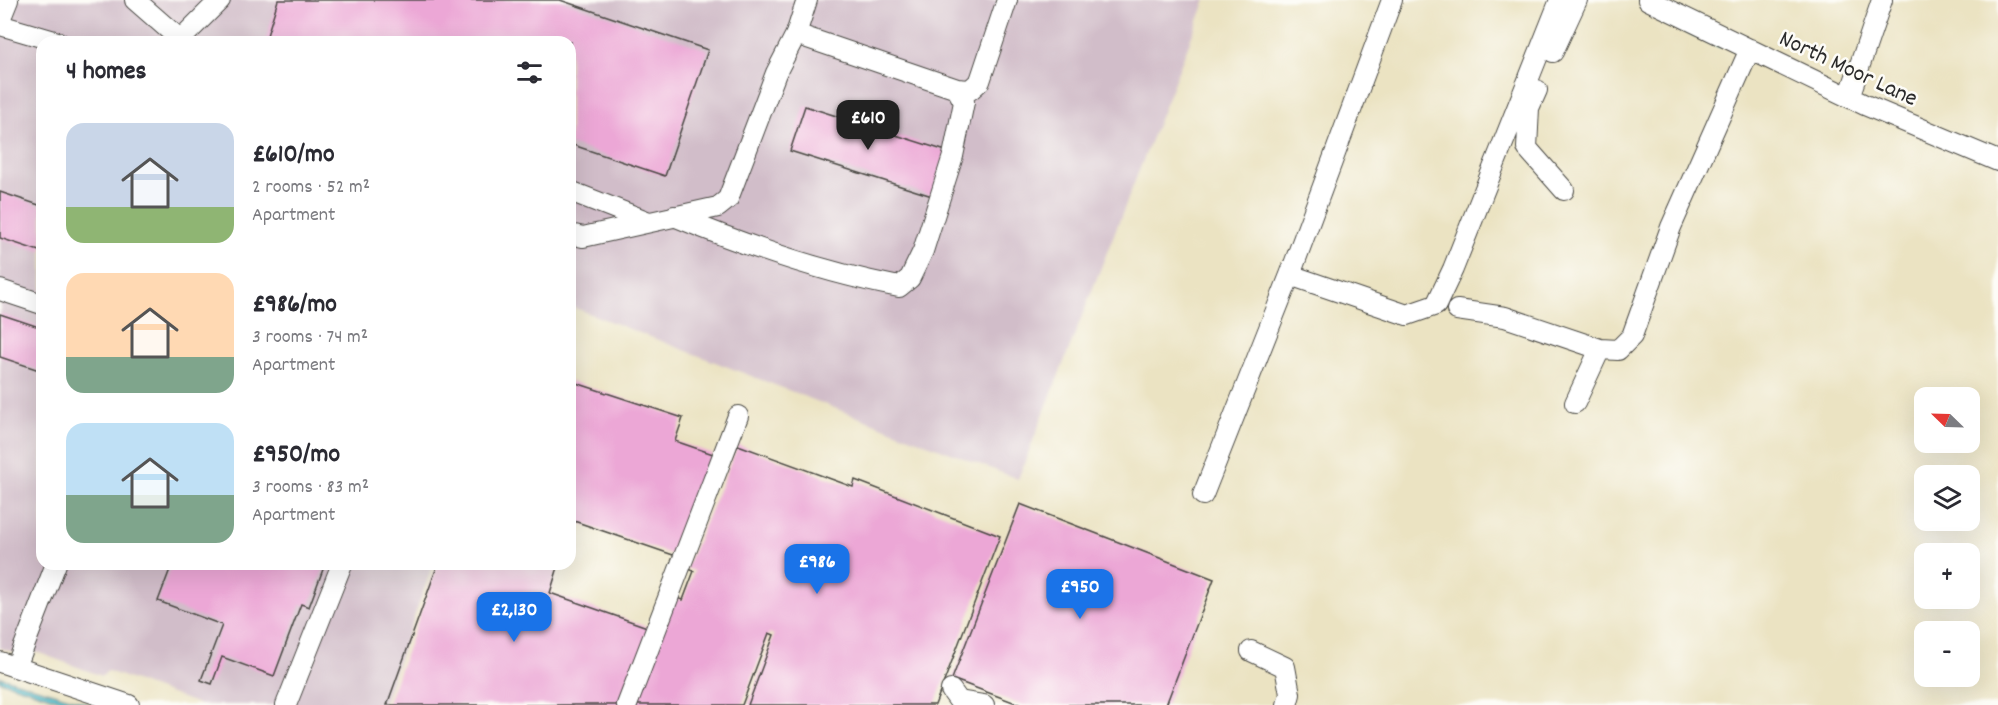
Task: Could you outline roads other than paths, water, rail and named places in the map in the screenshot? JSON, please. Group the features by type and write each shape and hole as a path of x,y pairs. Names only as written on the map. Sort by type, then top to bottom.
{"street":[{"path":"0,20 8,0"},
{"path":"135,0 174,36"},
{"path":"186,36 220,0"},
{"path":"576,235 583,237 718,207 728,199 776,73 796,34 807,0"},
{"path":"796,34 957,89 970,90 980,81 1008,0"},
{"path":"1203,495 1290,275 1392,0"},
{"path":"1290,275 1407,315 1436,305 1453,269 1560,0"},
{"path":"1564,190 1527,148 1529,108 1577,0"},
{"name":"North Moor Lane","path":"1648,0 1848,97 1998,161"},
{"path":"1848,97 1882,0"},
{"path":"0,25 38,36"},
{"path":"1457,310 1506,317 1600,349 1618,350 1632,336 1671,227 1750,49"},
{"path":"674,216 718,235 800,261 867,281 899,287 910,278 923,251 953,156 964,102 957,89"},
{"path":"576,193 649,222"},
{"path":"0,290 36,302"},
{"path":"1575,403 1600,349"},
{"path":"627,705 738,416"},
{"path":"53,570 8,664 129,705"},
{"path":"286,705 340,570"},
{"path":"1251,651 1285,667 1290,694 1287,705"},
{"path":"951,690 959,701 984,705"}],"water":[{"path":"0,677 92,705 76,705 0,681"}],"waterway":[{"path":"1664,20 1719,45"}]}
